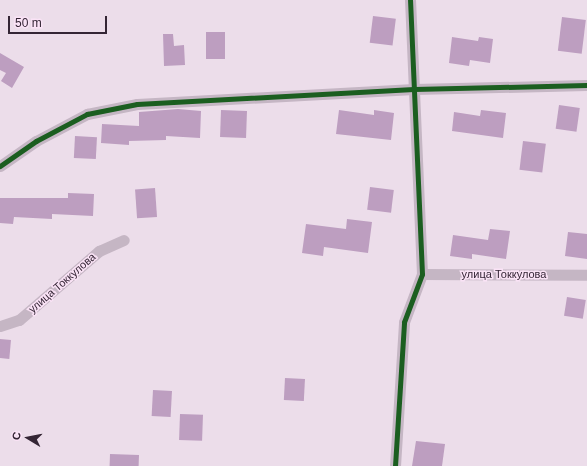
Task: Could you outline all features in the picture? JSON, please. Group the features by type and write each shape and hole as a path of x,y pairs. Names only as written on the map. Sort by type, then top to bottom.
{"street":[{"path":"395,466 404,322 422,274 410,0"},
{"path":"0,166 36,140 87,114 137,104 414,89 587,85"},
{"name":"улица Токкулова","path":"0,326 19,320 99,251 124,240"},
{"name":"улица Токкулова","path":"422,274 587,275"}],"building":[{"path":"373,16 396,19 393,46 370,43"},
{"path":"562,17 586,20 582,54 558,51"},
{"path":"206,32 225,32 225,59 206,59"},
{"path":"163,34 173,34 174,46 184,45 185,65 164,66"},
{"path":"452,37 478,41 479,37 493,39 490,63 470,60 469,66 449,63"},
{"path":"0,53 24,67 12,88 1,81 6,73 0,70"},
{"path":"559,105 580,108 576,132 556,129"},
{"path":"178,109 201,111 200,138 166,136 166,140 129,141 129,145 101,143 102,124 139,126 139,112"},
{"path":"221,110 247,111 246,138 220,137"},
{"path":"339,110 374,115 374,110 394,113 391,140 336,134"},
{"path":"481,110 506,113 503,138 452,131 454,112 480,116"},
{"path":"75,136 97,137 96,159 74,158"},
{"path":"523,141 546,144 542,173 519,170"},
{"path":"370,187 394,190 391,213 367,210"},
{"path":"155,188 157,217 137,218 135,189"},
{"path":"68,193 94,194 93,216 52,214 52,219 14,217 13,224 0,223 0,198 68,198"},
{"path":"347,219 372,222 368,253 324,247 323,256 302,253 306,224 346,229"},
{"path":"490,229 510,231 506,259 472,254 472,259 450,256 453,235 488,240"},
{"path":"568,232 587,234 587,259 565,256"},
{"path":"567,297 586,300 583,319 564,316"},
{"path":"0,339 11,340 9,359 0,358"},
{"path":"285,378 305,379 304,401 284,400"},
{"path":"153,390 172,391 171,417 152,416"},
{"path":"180,414 203,415 202,441 179,440"},
{"path":"416,441 445,444 442,466 412,466"},
{"path":"110,454 139,455 139,466 110,466"}],"cycle path":[{"path":"395,466 404,322 422,274 410,0"},
{"path":"0,166 36,141 87,114 137,104 414,89 587,85"}]}
